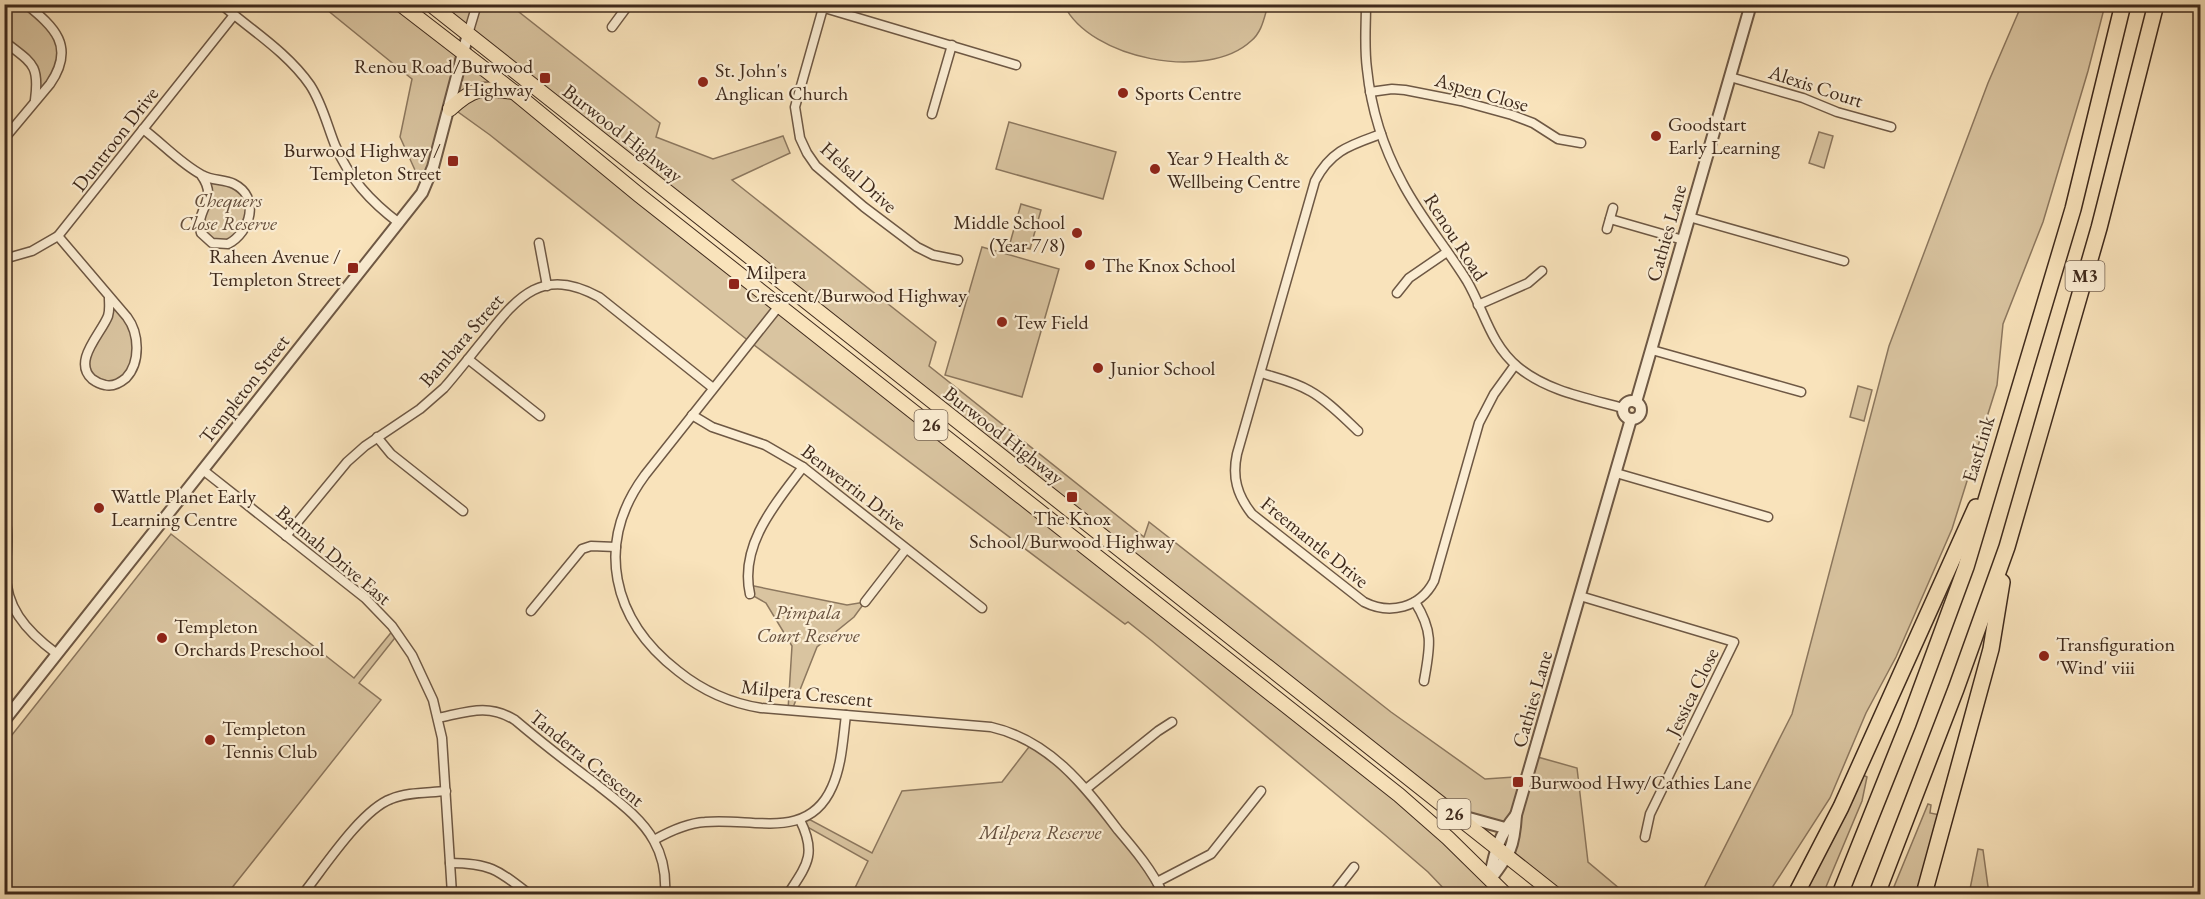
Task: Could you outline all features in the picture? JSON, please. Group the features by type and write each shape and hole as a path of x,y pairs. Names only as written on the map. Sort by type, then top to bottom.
{"highway":[{"name":"Burwood Highway","path":"400,4 1399,795 1448,838 1505,894"},
{"name":"Burwood Highway","path":"430,4 1555,894"},
{"name":"EastLink","path":"1840,894 1908,724 1966,567 2073,209 2123,4"},
{"name":"M3","path":"1877,894 1956,690 2007,546 2099,228 2156,4"},
{"path":"450,109 469,92 487,89 514,92"},
{"path":"1796,894 1841,807 1966,526 1993,472"},
{"path":"1924,894 1991,649 2007,546"},
{"path":"1399,795 1409,778"}],"street":[{"path":"4,139 56,74 60,58 61,45 57,34 49,23 26,4"},
{"path":"221,4 286,58 303,76 319,102 341,159 353,178 368,198 399,223"},
{"path":"468,34 477,4"},
{"path":"612,27 628,4"},
{"path":"811,4 1016,65"},
{"name":"Renou Road","path":"1366,4 1366,48 1370,92 1381,134 1402,182 1467,282 1492,337 1515,365 1547,385 1623,408"},
{"name":"Cathies Lane","path":"1635,402 1751,4"},
{"name":"Helsal Drive","path":"823,8 795,107 796,124 803,147 816,166 911,243 933,255 958,260"},
{"name":"Duntroon Drive","path":"4,259 32,251 58,236 234,15"},
{"name":"Templeton Street","path":"4,721 399,223 429,180 450,109 468,34"},
{"path":"4,41 35,68 38,79 35,101"},
{"path":"932,114 952,45"},
{"name":"Alexis Court","path":"1730,77 1891,127"},
{"name":"Aspen Close","path":"1370,92 1405,90 1461,101 1533,123 1558,139 1581,143"},
{"path":"143,129 201,175 207,185 209,196 199,218 201,233 212,243 228,244 239,235 249,219 248,198 234,184 201,175"},
{"name":"Freemantle Drive","path":"1381,134 1344,147 1330,159 1318,175 1235,465 1236,484 1246,507 1252,514 1364,602 1377,608 1392,609 1415,602"},
{"path":"1607,230 1613,208"},
{"path":"1689,217 1844,261"},
{"path":"1610,219 1683,240"},
{"path":"58,236 130,321 135,332 137,349 128,375 118,383 107,386 90,376 85,368 85,362 88,351 108,316 109,298"},
{"path":"538,243 547,286"},
{"path":"1397,293 1409,278 1447,252"},
{"path":"1478,305 1528,283 1542,271"},
{"name":"Bambara Street","path":"286,536 339,470 377,437 426,404 444,388 514,302 538,288 563,285 577,287 599,297 713,388"},
{"name":"Milpera Crescent","path":"779,306 633,492 623,512 616,547 618,581 631,619 650,646 691,681 713,694 748,706 991,727 1005,730 1028,740 1074,775 1157,882 1163,894"},
{"path":"1652,350 1801,392"},
{"path":"468,359 540,416"},
{"path":"1424,681 1430,637 1427,623 1415,602 1431,587 1436,574 1483,415 1494,394 1515,365"},
{"path":"1261,373 1310,390 1358,431"},
{"path":"1635,402 1641,409 1640,414 1631,419 1624,414 1623,408 1628,403 1635,402"},
{"name":"Benwerrin Drive","path":"692,415 712,427 765,445 803,467 982,608"},
{"name":"Cathies Lane","path":"1490,880 1508,857 1515,833 1516,815 1631,419"},
{"path":"377,437 391,454 463,511"},
{"path":"750,594 748,575 756,538 762,524 803,467"},
{"name":"Barmah Drive East","path":"203,470 365,598 392,626 418,666 438,718 444,755 452,894"},
{"path":"1616,473 1768,517"},
{"path":"4,513 8,530 6,598 27,629 57,654"},
{"path":"531,610 582,549 596,546 616,547"},
{"path":"865,602 906,549"},
{"name":"Jessica Close","path":"1580,596 1734,642 1650,814 1645,837"},
{"name":"Tanderra Crescent","path":"438,718 478,710 493,710 508,716 627,810 654,840 664,875 665,894"},
{"path":"654,840 682,826 703,822 774,824 800,820 820,806 833,785 838,768 846,715"},
{"path":"1086,789 1172,722"},
{"path":"303,894 361,820 376,807 402,795 446,791"},
{"path":"1157,882 1211,854 1261,791"},
{"path":"1454,814 1505,828"},
{"name":"Cathies Lane","path":"1490,880 1496,847 1505,828 1516,815"},
{"path":"788,894 806,867 810,852 808,838 800,820"},
{"path":"450,863 473,863 492,868 529,894"},
{"path":"1333,894 1354,867"}],"green space":[{"path":"2022,4 2105,5 2043,222 2003,324 1997,385 1952,529 1896,657 1866,713 1830,798 1768,894 1701,894 1792,714 1889,346 1988,83"},
{"path":"4,5 26,5 57,34 59,66 35,101 37,76 5,41"},
{"path":"321,5 399,5 1399,795 1505,894 1449,894 1428,872 1385,835 1128,622 1125,624 750,342 490,135 451,107 424,190 400,137 412,79"},
{"path":"430,5 510,5 660,123 656,137 713,159 783,136 790,153 732,180 936,342 929,366 1144,537 1149,522 1391,712 1485,779 1528,776 1534,756 1577,768 1588,862 1626,894 1555,894 1508,857 1515,833 1455,815"},
{"path":"1064,5 1268,5 1260,29 1251,41 1231,53 1207,60 1179,62 1151,59 1123,51 1098,39 1078,24"},
{"path":"1009,122 1116,152 1103,199 996,169"},
{"path":"1819,132 1833,136 1824,168 1809,163"},
{"name":"Chequers Close Reserve","path":"201,175 243,190 249,219 224,245 201,233 207,203"},
{"path":"1021,204 1041,210 1030,249 1010,243"},
{"name":"Tew Field","path":"982,247 1059,269 1022,397 945,375"},
{"path":"109,298 135,332 132,367 118,383 97,382 85,362 106,320"},
{"path":"1858,386 1872,390 1864,421 1850,417"},
{"path":"171,534 354,678 394,629 398,634 359,683 381,700 227,894 5,894 4,745"},
{"name":"Pimpala Court Reserve","path":"749,585 847,605 865,602 854,617 817,647 792,710 788,710 792,646 766,603 750,594"},
{"name":"Milpera Reserve","path":"1032,743 1081,782 1163,894 852,894 868,861 802,824 805,817 872,853 902,791 1002,782"},
{"path":"1863,775 1867,777 1862,801 1823,894 1804,894"},
{"path":"1928,804 1931,805 1930,813 1940,815 1918,894 1891,894"},
{"path":"1978,849 1983,850 1989,894 1969,894"}],"place":[{"name":"Renou Road/Burwood Highway","path":"545,78"},
{"name":"St. John's Anglican Church","path":"703,82"},
{"name":"Sports Centre","path":"1123,93"},
{"name":"Goodstart Early Learning","path":"1656,136"},
{"name":"Burwood Highway / Templeton Street","path":"453,161"},
{"name":"Year 9 Health & Wellbeing Centre","path":"1155,169"},
{"name":"Middle School (Year 7/8)","path":"1077,233"},
{"name":"The Knox School","path":"1090,265"},
{"name":"Raheen Avenue / Templeton Street","path":"353,268"},
{"name":"Milpera Crescent/Burwood Highway","path":"734,284"},
{"name":"Tew Field","path":"1002,322"},
{"name":"Junior School","path":"1098,368"},
{"name":"The Knox School/Burwood Highway","path":"1072,497"},
{"name":"Wattle Planet Early Learning Centre","path":"99,508"},
{"name":"Templeton Orchards Preschool","path":"162,638"},
{"name":"Transfiguration 'Wind' viii","path":"2044,656"},
{"name":"Templeton Tennis Club","path":"210,740"},
{"name":"Burwood Hwy/Cathies Lane","path":"1518,782"}]}
